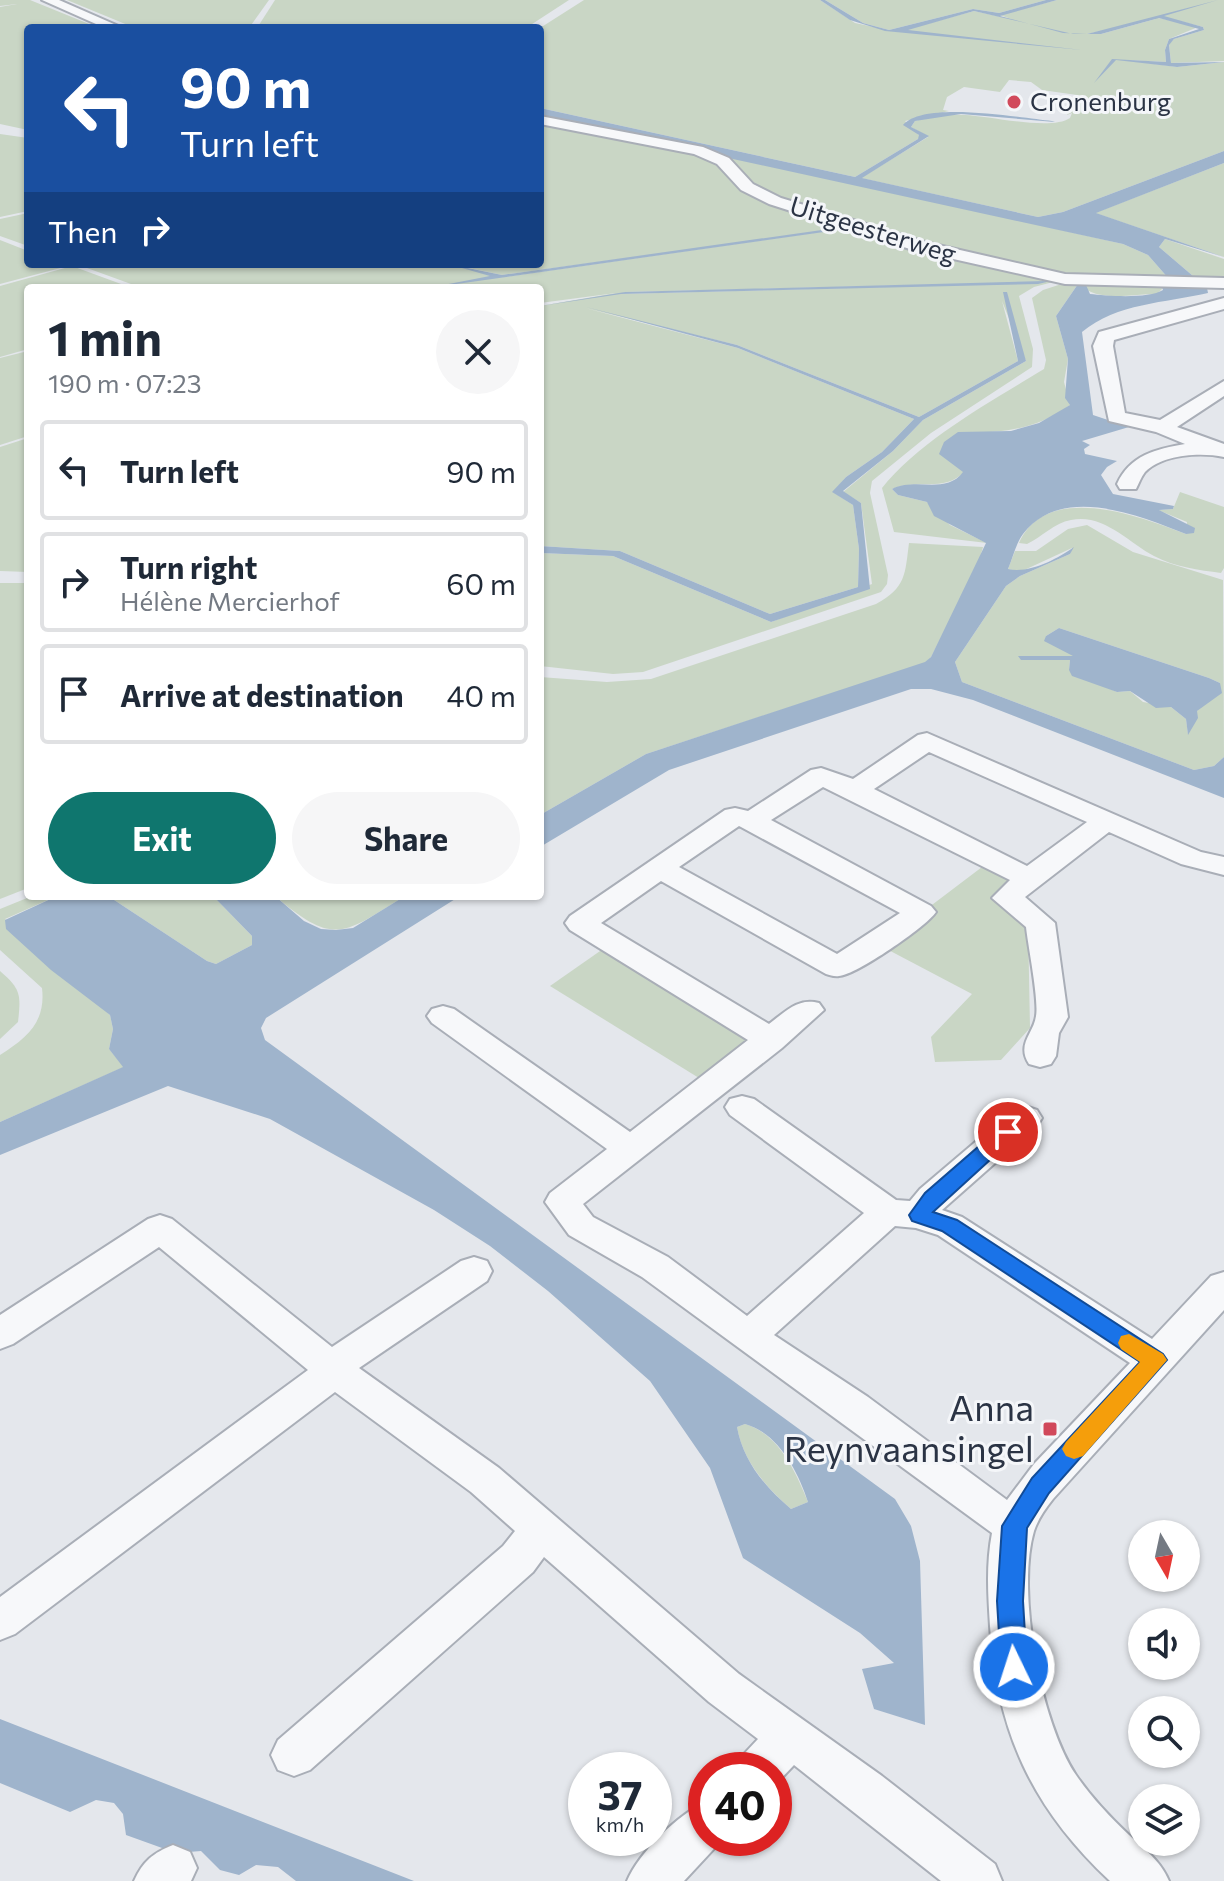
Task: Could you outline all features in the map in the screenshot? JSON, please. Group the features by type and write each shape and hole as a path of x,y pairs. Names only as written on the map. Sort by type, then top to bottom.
{"street":[{"path":"48,0 106,24"},
{"name":"Uitgeesterweg","path":"544,121 698,150 723,161 747,187 775,201 919,246 1065,279 1224,283"},
{"path":"1044,288 1065,279"},
{"path":"1217,449 1163,427 1116,417 1103,346 1106,336 1224,303"},
{"path":"1163,427 1224,387"},
{"path":"1128,484 1130,474 1143,463 1217,449"},
{"path":"855,790 927,741 1191,858 1224,866"},
{"path":"751,821 821,776 855,790 1029,878"},
{"path":"661,869 837,967 880,942 921,912 751,821 735,816 580,923 771,1040"},
{"path":"1040,1056 1043,1033 1052,1017 1040,923 1007,898 1108,820"},
{"path":"808,1010 562,1202 581,1226 655,1267 1014,1526"},
{"path":"443,1016 629,1148"},
{"path":"742,1107 904,1213 950,1226 1155,1360"},
{"path":"748,1337 904,1213 932,1198 1025,1118"},
{"path":"0,1334 160,1228 335,1371 445,1449 529,1545 866,1791 978,1881"},
{"path":"0,1621 335,1371 347,1356 474,1271"},
{"path":"1145,1881 1090,1831 1056,1786 1022,1710 1016,1684 1011,1614 1014,1526 1041,1485 1224,1286"},
{"path":"294,1755 529,1545"},
{"path":"776,1752 791,1737"},
{"path":"651,1881 688,1843"}],"green space":[{"path":"0,0 30,0 89,24 24,24 24,129 0,124 0,7 17,4 0,6"},
{"path":"67,0 269,0 252,24 125,24"},
{"path":"275,0 569,0 532,24 260,24"},
{"path":"584,0 820,0 855,23 897,32 974,11 1011,19 1000,15 1057,0 1224,0 1224,61 1171,63 1169,44 1174,39 1204,30 1203,27 1164,17 1159,18 1198,27 1169,39 1165,50 1166,62 1125,60 1177,67 1224,62 1224,151 1063,212 1038,217 861,178 928,137 911,127 920,136 918,139 855,177 544,109 544,25","holes":["1157,19 1101,34 1087,34","1009,80 1031,82 1042,90 1077,95 1067,115 1072,113 1070,118 1061,122 1035,123 952,115 915,121 911,127 905,121 949,111 943,110 947,97 964,87 1000,92"]},
{"path":"825,0 1046,0 999,13 973,9 889,30 863,23"},
{"path":"544,126 637,140 695,153 712,162 755,197 891,243 1057,281 1034,287 1019,296 1033,349 1032,367 931,433 872,481 870,493 888,575 887,584 881,592 643,672 613,674 544,666 544,553 613,556 771,622 872,584 861,503 843,492 893,451 923,420 1026,361 1002,301 1018,361 919,417 737,345 585,308 738,348 914,419 882,452 846,477 833,492 853,505 859,549 858,587 770,614 620,551 544,546 544,305 616,293 544,302 544,284 131,284 87,268 467,268 490,275 490,278 834,230 502,275 469,268 544,268","holes":["1041,283 621,294 625,292"]},
{"path":"0,134 24,137 24,212 0,217"},
{"path":"708,150 1123,244 1148,255 1169,279 1075,277 1003,265 769,196"},
{"path":"1224,163 1224,257 1095,213"},
{"path":"24,214 24,245 0,236 0,219"},
{"path":"1165,239 1224,259 1224,277 1193,276 1159,247"},
{"path":"0,240 24,249 24,268 60,268 0,284"},
{"path":"65,268 77,268 121,284 24,284 24,350 0,357 0,286"},
{"path":"1071,281 1165,286 1157,294 1105,296 1078,284 1056,316 1068,359 1064,382 1070,405 1044,420 1017,429 958,432 964,472 948,482 892,489 898,495 927,502 950,525 987,543 894,532 882,488 936,438 1044,369 1046,360 1032,298 1043,290"},
{"path":"24,352 24,437 0,445 0,358"},
{"path":"24,439 24,572 0,571 0,447"},
{"path":"1180,492 1224,507 1224,568 1221,573 1187,568 1162,560 1115,530 1083,519 1065,522 1027,544 1019,543 1032,524 1051,513 1072,508 1096,508 1121,513 1186,534 1187,522 1158,510 1173,509"},
{"path":"1087,525 1133,552 1223,580 1224,757 1214,766 1194,770 962,682 955,662 1006,586 1020,576 1070,554 1072,548 1020,572 1008,569 1015,551 1036,551 1068,529","holes":["1059,628 1220,683 1197,711 1188,734 1186,719 1171,707 1143,702 1130,691 1117,692 1069,670 1070,660 1018,657 1076,656 1046,636"]},
{"path":"909,543 983,547 978,565 931,657 925,663 646,754 544,813 544,677 607,682 651,679 876,604 899,586"},
{"path":"0,583 24,583 24,890 0,899"},
{"path":"986,864 1019,880 993,901 1028,922 1030,1028 1001,1060 935,1062 931,1037 972,994 879,945"},
{"path":"24,899 48,900 5,919 110,1015 113,1029 109,1049 124,1067 0,1122 0,1055 33,1028 41,1010 42,988 0,950 0,909"},
{"path":"114,900 217,900 252,936 252,945 216,964"},
{"path":"280,900 398,900 367,919 339,929 312,923"},
{"path":"603,949 752,1038 699,1078 550,986"},
{"path":"0,971 16,988 19,1005 18,1022 0,1039"},
{"path":"745,1424 757,1429 776,1445 791,1466 808,1502 791,1509 764,1482 750,1462 740,1439 737,1427"}],"water":[{"path":"820,0 863,23 889,30 973,9 999,13 1046,0 1057,0 1000,16 1028,23 974,11 908,30 1082,50 885,31 850,20"},
{"path":"1218,0 1164,16 1203,27 1204,30 1174,39 1169,45 1171,63 1224,62 1177,67 1116,60 1094,83 1112,59 1166,62 1165,50 1169,39 1199,29 1159,18 1101,34 1087,34"},
{"path":"544,109 855,177 918,139 919,135 903,125 931,113 973,112 1052,121 1055,122 961,114 915,121 911,127 929,136 862,178 1038,217 1063,212 1224,151 1224,163 1096,213 1224,257 1165,239 1159,247 1193,276 1224,277 1224,280 1169,279 1148,255 1123,244 544,118"},
{"path":"544,124 544,124 691,151 703,156"},
{"path":"753,195 813,217 783,208"},
{"path":"813,217 849,227 449,284 490,276 462,268 502,275 843,227"},
{"path":"862,233 1051,281 1038,284 621,294 544,305 625,292 1046,281"},
{"path":"1078,284 1086,285 1090,294 1117,296 1157,293 1163,290 1161,284 1224,286 1207,288 1208,293 1142,305 1110,315 1082,332 1093,415 1129,427 1082,441 1090,445 1084,449 1085,454 1117,461 1101,475 1113,494 1174,506 1173,509 1159,510 1195,528 1194,533 1186,534 1147,519 1102,508 1058,510 1039,519 1023,534 1008,569 1034,567 1074,547 1070,554 1020,576 1006,586 955,662 962,682 1194,770 1214,766 1224,757 1224,798 973,700 931,689 911,689 669,770 544,845 544,813 646,754 925,662 931,657 986,543 934,516 927,502 898,495 892,489 948,483 956,479 963,472 939,454 944,442 958,432 1011,431 1039,423 1070,405 1065,398 1068,359 1056,316"},
{"path":"1003,292 1007,292 1026,361 923,420 893,451 843,491 861,503 870,589 771,622 613,556 544,553 544,546 620,551 770,614 858,587 859,549 853,505 832,492 846,477 882,452 914,419 738,348 586,307 737,345 919,417 1018,361"},
{"path":"1059,628 1209,678 1220,683 1222,693 1197,711 1198,718 1188,735 1186,719 1171,707 1156,708 1130,691 1117,692 1072,676 1070,660 1021,660 1018,656 1073,656 1044,641 1046,636"},
{"path":"48,900 114,900 216,964 252,945 252,936 217,900 280,900 304,921 321,929 336,930 353,928 398,900 454,900 266,1018 261,1028 265,1040 895,1499 911,1526 920,1561 925,1725 874,1709 862,1669 894,1663 860,1633 743,1558 710,1468 650,1381 548,1291 490,1246 434,1210 270,1119 168,1086 0,1155 0,1122 123,1067 109,1049 113,1029 110,1015 51,970 6,929 5,920","holes":["745,1424 777,1444 792,1466 808,1502 791,1509 772,1492 744,1451 737,1427"]},
{"path":"0,1719 414,1881 296,1881 278,1867 256,1865 239,1875 220,1870 201,1851 176,1853 126,1835 123,1814 114,1803 96,1800 70,1812 0,1783"}],"slow traffic":[{"path":"1074,1449 1155,1360 1129,1343"}],"place":[{"name":"Cronenburg","path":"1014,102"},
{"name":"Anna Reynvaansingel","path":"1050,1429"}],"route":[{"path":"1008,1132 932,1198 919,1215 950,1226 1155,1360 1041,1485 1014,1526 1010,1601 1014,1667"}]}
